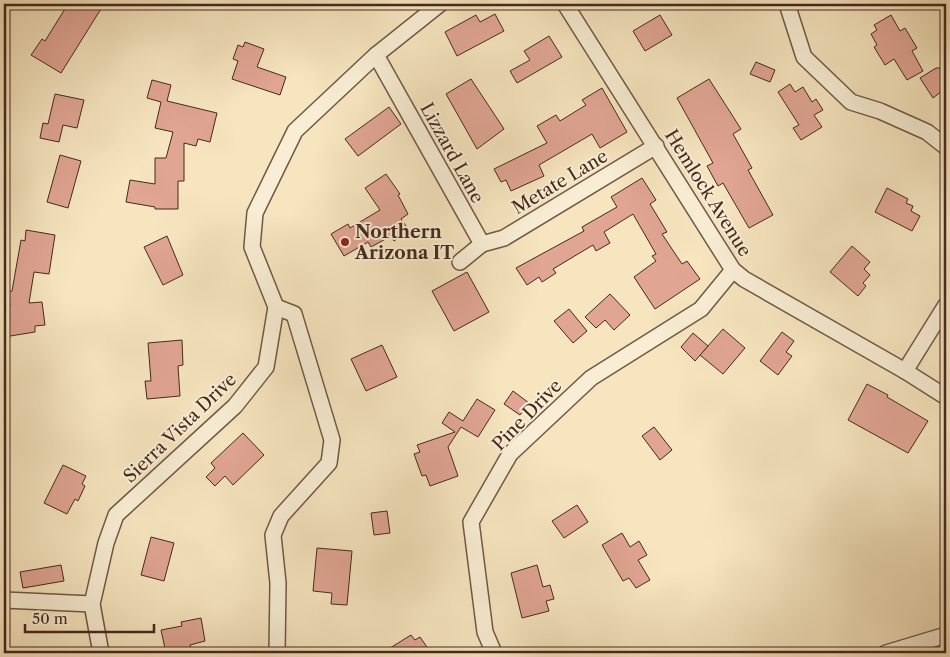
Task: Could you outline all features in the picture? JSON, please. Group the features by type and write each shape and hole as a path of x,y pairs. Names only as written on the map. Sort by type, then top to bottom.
{"street":[{"path":"277,653 278,584 273,535 281,516 329,463 332,440 294,314 276,307 252,247 255,213 295,131 376,56 440,4"},
{"name":"Hemlock Avenue","path":"565,4 733,270 946,397"},
{"path":"787,4 804,57 851,102 880,111 927,132 946,147"},
{"name":"Lizzard Lane","path":"376,56 482,244"},
{"name":"Metate Lane","path":"482,244 504,238 656,146"},
{"path":"460,262 482,244"},
{"name":"Pine Drive","path":"494,653 485,632 471,522 510,454 591,378 701,309 733,270"},
{"path":"905,371 946,306"},
{"name":"Sierra Vista Drive","path":"101,653 92,604 106,543 116,515 235,406 266,367 276,307"},
{"path":"4,600 92,604"},
{"path":"886,653 946,635"}],"building":[{"path":"68,4 104,4 61,73 31,55 42,39 45,41"},
{"path":"495,14 504,31 457,56 445,32 476,15 480,22"},
{"path":"660,15 672,35 645,51 633,31"},
{"path":"891,15 900,31 905,28 917,48 912,51 923,71 907,80 894,59 885,65 874,47 877,45 871,34 877,30 874,25"},
{"path":"549,36 562,57 517,83 510,71 530,60 524,51"},
{"path":"245,42 264,49 257,67 286,77 280,95 232,79 238,61 233,59 238,45 243,47"},
{"path":"756,62 775,70 770,82 750,74"},
{"path":"936,68 941,68 946,75 946,88 933,98 920,78"},
{"path":"471,79 504,129 477,149 446,94"},
{"path":"709,79 741,129 733,134 752,168 748,170 773,215 749,228 723,183 718,186 707,166 713,163 677,98"},
{"path":"152,80 171,85 167,101 217,113 210,142 198,139 196,146 184,143 184,181 178,181 178,209 155,209 155,207 126,202 130,180 155,184 155,158 166,158 173,132 155,128 161,102 147,98"},
{"path":"790,84 795,92 803,87 812,102 816,99 823,110 814,115 822,127 801,140 793,128 799,125 778,92"},
{"path":"602,88 627,132 600,148 592,134 539,165 544,176 511,191 506,180 501,182 494,169 547,143 537,126 556,115 560,121 586,105 582,100"},
{"path":"55,94 84,100 77,128 63,125 59,142 40,138 43,123 48,124"},
{"path":"389,107 401,124 358,156 345,139"},
{"path":"60,155 81,161 68,208 47,202"},
{"path":"386,174 400,194 398,195 408,214 401,219 409,230 394,241 391,236 371,247 368,242 344,256 331,234 348,224 350,228 380,210 365,188"},
{"path":"642,178 656,200 650,204 667,232 662,234 682,264 687,261 700,279 655,309 634,277 656,261 652,256 656,254 633,214 604,232 610,243 596,251 593,245 553,269 556,273 542,282 539,277 527,285 516,268 584,231 582,227 617,207 611,197"},
{"path":"887,188 908,199 906,203 913,206 911,211 920,216 912,231 875,212"},
{"path":"26,230 55,235 49,274 34,272 29,303 42,302 45,325 35,326 35,332 4,337 4,306 10,306 8,292 12,291 21,240 25,241"},
{"path":"167,236 183,275 163,285 144,247"},
{"path":"852,246 870,262 864,269 870,275 863,283 866,286 858,296 830,272"},
{"path":"467,272 489,312 454,331 432,291"},
{"path":"610,294 630,315 614,330 605,320 596,328 585,317"},
{"path":"569,309 587,331 573,343 554,321"},
{"path":"723,329 745,348 723,374 700,355"},
{"path":"782,332 794,341 786,352 792,356 778,375 760,361"},
{"path":"693,333 708,346 695,361 681,347"},
{"path":"182,340 183,365 178,366 180,396 147,399 145,381 151,381 148,343"},
{"path":"382,345 397,377 366,391 351,359"},
{"path":"867,384 928,421 908,453 848,420"},
{"path":"513,391 529,403 520,415 504,404"},
{"path":"477,399 495,410 478,437 461,427 448,447 458,476 430,486 426,475 422,476 414,454 420,452 417,445 455,432 442,423 449,412 463,421"},
{"path":"654,427 672,450 660,460 642,436"},
{"path":"243,433 264,455 233,485 225,476 215,486 206,477 215,468 211,463"},
{"path":"63,465 86,476 82,484 85,486 78,501 75,499 67,514 44,503"},
{"path":"577,505 588,522 564,538 552,521"},
{"path":"387,511 390,533 374,535 371,513"},
{"path":"622,533 630,547 639,541 647,555 638,560 650,580 636,588 629,578 623,581 602,545"},
{"path":"151,537 174,543 164,581 141,575"},
{"path":"317,548 352,551 347,605 331,604 332,593 313,591"},
{"path":"61,565 64,581 23,588 20,572"},
{"path":"537,565 543,587 550,585 554,599 546,601 549,611 522,618 511,573"},
{"path":"201,618 205,641 190,645 192,653 166,653 161,630 182,626 181,622"},
{"path":"411,635 415,640 420,637 431,653 382,653"}],"place":[{"name":"Northern Arizona IT","path":"345,242"}]}
